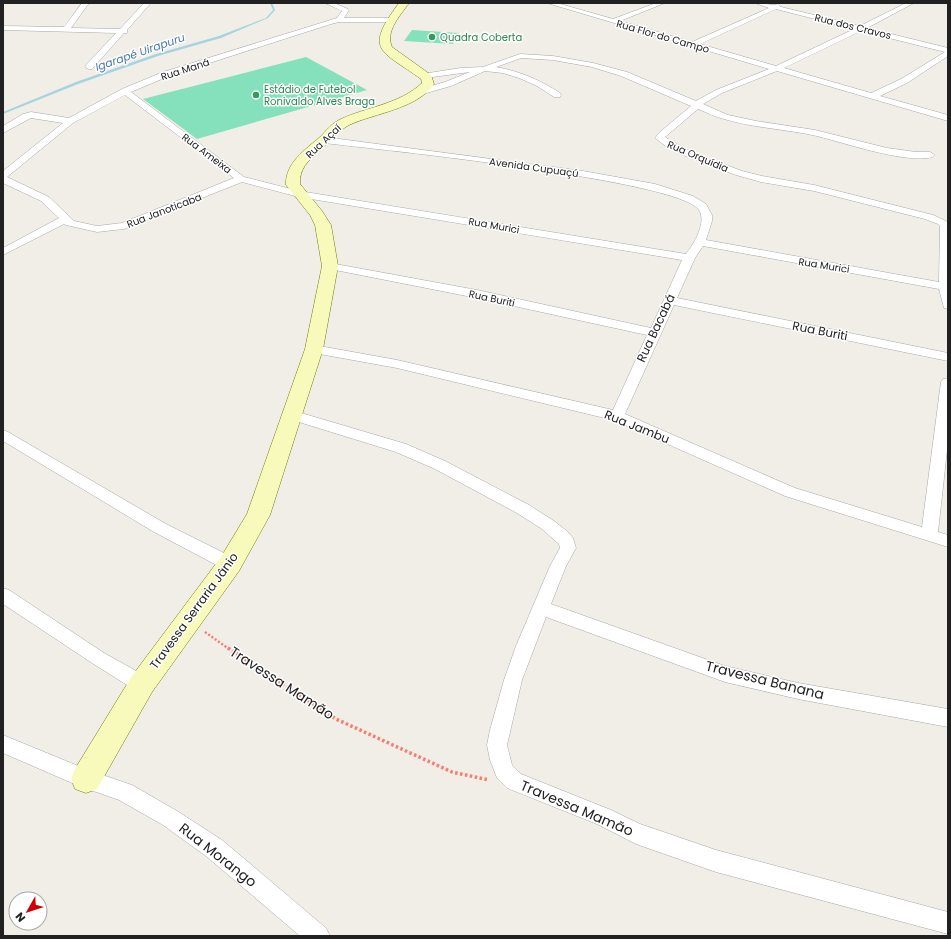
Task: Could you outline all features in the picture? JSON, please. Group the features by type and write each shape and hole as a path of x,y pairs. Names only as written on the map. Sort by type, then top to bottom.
{"street":[{"path":"66,29 86,3"},
{"path":"89,67 124,31 148,3"},
{"path":"328,3 346,10 339,20"},
{"path":"404,3 390,20 383,38 386,47 391,53 425,76 428,84 423,91"},
{"name":"Rua Flor do Campo","path":"550,3 948,118"},
{"path":"614,21 662,3"},
{"name":"Rua dos Cravos","path":"758,3 948,50"},
{"path":"693,44 785,3"},
{"name":"Rua Orquídia","path":"912,3 776,69 714,94 696,104 693,109 660,138 663,141 698,158 739,173 814,188 929,217 942,222 945,225 947,287"},
{"name":"Rua Maná","path":"3,178 70,121 125,91 166,74 320,24 339,20 390,20"},
{"path":"3,28 124,31"},
{"path":"874,96 904,81 948,53"},
{"path":"423,91 448,84 516,58 526,56 573,61 624,74 696,104 714,114 737,120 815,133 887,151 916,155 930,154"},
{"path":"425,76 484,69 508,73 531,80 557,95"},
{"name":"Rua Ameixa","path":"125,91 241,180 299,194"},
{"name":"Rua Açaí","path":"314,349 330,266 323,225 317,214 299,194 293,185 292,180 298,166 310,152 340,124 412,97 423,91"},
{"path":"3,130 26,116 31,115 70,121"},
{"name":"Avenida Cupuaçú","path":"324,140 465,156 584,174 644,185 683,195 693,200 705,210 705,226 700,242"},
{"name":"Rua Janoticaba","path":"3,178 44,199 64,219 75,224 97,229 124,226 241,180"},
{"name":"Rua Murici","path":"299,194 689,258"},
{"path":"3,252 64,219"},
{"name":"Rua Murici","path":"700,242 947,287"},
{"name":"Rua Bacabá","path":"617,416 689,258 700,242"},
{"name":"Rua Buriti","path":"330,266 476,294 654,333"},
{"path":"947,287 948,305"},
{"name":"Rua Buriti","path":"669,300 948,357"},
{"name":"Travessa Serraria Jânio","path":"86,779 142,684 188,619 230,564 258,515 314,349"},
{"name":"Rua Jambu","path":"314,349 397,364 617,416 790,492 948,541"},
{"path":"929,536 948,382"},
{"path":"291,414 372,438 401,448 433,462 523,509 562,535 567,542 568,548 558,566 525,646 513,680 497,745 504,771 514,781"},
{"path":"3,435 160,528 230,564"},
{"path":"3,595 98,658 142,684"},
{"name":"Travessa Banana","path":"541,608 725,674 798,691 948,718"},
{"path":"3,744 86,779"},
{"name":"Rua Morango","path":"86,779 125,792 170,818 214,848 318,936"},
{"name":"Travessa Mamão","path":"514,781 604,817 636,832 716,861 948,923"}],"path":[{"name":"Travessa Mamão","path":"188,619 248,663 336,719 452,772 490,780 514,781"}],"green space":[{"name":"Quadra Coberta","path":"412,30 459,33 453,44 404,41"},
{"name":"Estádio de Futebol Ronivaldo Alves Braga","path":"306,57 367,90 197,139 143,99"}],"waterway":[{"name":"Igarapé Uirapuru","path":"3,113 77,83 157,55 220,37 267,18 274,10 271,3"}],"place":[{"name":"Quadra Coberta","path":"432,37"},
{"name":"Estádio de Futebol Ronivaldo Alves Braga","path":"256,95"}]}
